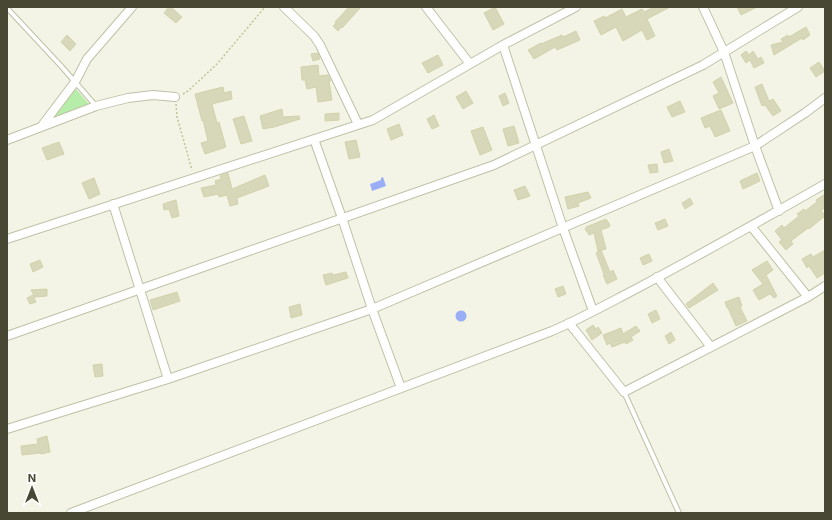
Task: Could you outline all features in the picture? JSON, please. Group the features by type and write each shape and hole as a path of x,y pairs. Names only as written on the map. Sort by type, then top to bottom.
{"street":[{"path":"41,127 75,82 87,59 132,7"},
{"path":"284,7 314,36 320,45 358,124"},
{"path":"426,7 470,64"},
{"path":"7,239 372,120 503,45 576,7"},
{"path":"703,7 724,52 755,146 779,211"},
{"path":"7,336 494,165 703,65 798,7"},
{"path":"503,45 563,228 593,311"},
{"path":"7,140 96,106 128,98 153,95 175,97"},
{"path":"7,429 168,378 372,309 755,146 825,98"},
{"path":"314,139 372,309 401,388"},
{"path":"71,513 552,331 657,277 779,211 825,184"},
{"path":"113,204 168,378"},
{"path":"751,226 808,296"},
{"path":"657,277 711,347"},
{"path":"569,323 624,392 825,286"}],"lane":[{"path":"7,8 96,106"},
{"path":"624,392 679,513"}],"path":[{"path":"194,178 177,117 175,97 188,91 216,64 265,7"}],"green space":[{"path":"75,88 89,105 52,119 52,117"}],"water":[{"path":"383,177 386,186 372,191 370,184 381,180"},
{"path":"459,311 463,311 465,312 465,320 459,321 456,318 456,314"}],"building":[{"path":"169,7 171,7 182,17 176,23 164,13"},
{"path":"349,7 361,7 338,31 333,26"},
{"path":"495,7 504,24 493,30 484,13"},
{"path":"654,7 670,7 647,19 655,36 647,40 642,30 623,41 616,27 601,35 594,21 604,16 605,18 622,9 626,17 642,9 644,12"},
{"path":"737,7 757,7 741,15"},
{"path":"806,27 810,35 803,40 802,38 774,55 771,45 783,42 781,39 788,35 789,37"},
{"path":"576,31 580,40 557,50 555,47 534,59 528,50 541,43 562,35 563,37"},
{"path":"67,35 76,44 70,51 61,42"},
{"path":"746,51 749,55 753,51 758,59 761,57 764,63 754,68 750,60 746,63 741,55"},
{"path":"318,53 320,59 313,61 311,54"},
{"path":"438,55 443,65 428,73 422,63"},
{"path":"819,62 825,71 816,77 810,68"},
{"path":"318,65 319,76 328,75 331,81 329,81 332,100 318,102 316,87 307,89 305,80 302,80 301,67"},
{"path":"721,77 733,103 719,109 713,96 719,93 713,82"},
{"path":"762,84 769,101 773,99 781,111 773,116 765,105 762,106 755,87"},
{"path":"223,87 224,93 231,91 232,99 212,104 226,147 205,154 201,143 208,141 195,94"},
{"path":"466,91 473,103 463,109 456,97"},
{"path":"505,93 509,103 503,106 499,96"},
{"path":"680,101 685,112 672,117 667,107"},
{"path":"282,109 283,117 299,116 300,119 263,129 260,116"},
{"path":"721,110 730,131 715,137 710,126 705,128 701,118"},
{"path":"339,113 339,120 325,121 325,114"},
{"path":"434,115 439,126 432,129 427,119"},
{"path":"244,116 252,141 241,144 233,119"},
{"path":"399,124 403,135 391,140 387,129"},
{"path":"514,126 519,143 508,146 503,129"},
{"path":"483,127 492,150 480,155 471,131"},
{"path":"356,140 360,157 349,159 345,142"},
{"path":"59,142 64,154 47,160 42,148"},
{"path":"669,149 673,161 664,163 661,152"},
{"path":"657,164 658,172 650,173 648,165"},
{"path":"228,173 232,189 265,175 269,186 237,198 238,204 230,206 227,195 219,197 218,194 204,197 201,188 216,185 215,181 221,179 220,176"},
{"path":"757,173 760,181 743,189 740,181"},
{"path":"94,178 100,194 89,199 82,183"},
{"path":"525,186 530,196 518,200 514,190"},
{"path":"588,192 591,198 578,203 579,206 568,209 565,197"},
{"path":"825,194 825,208 821,210 825,216 791,241 793,244 786,250 779,242 782,240 775,231 782,225 784,228 799,216 797,214 804,209 805,211 817,202 816,200"},
{"path":"690,198 693,204 685,209 682,203"},
{"path":"176,200 179,216 172,218 169,209 164,210 163,204"},
{"path":"606,219 610,225 609,227 601,230 606,249 598,251 594,233 589,235 585,229 586,227"},
{"path":"665,219 668,226 658,230 655,223"},
{"path":"601,250 610,272 613,270 617,279 607,284 596,253"},
{"path":"825,250 825,273 817,278 809,266 807,268 802,259 811,254 813,257"},
{"path":"649,254 652,261 643,265 640,258"},
{"path":"40,260 43,267 33,272 30,264"},
{"path":"767,261 773,270 766,275 777,296 774,298 770,294 759,300 753,290 763,284 752,270"},
{"path":"346,272 348,278 326,285 323,275 332,273 333,275"},
{"path":"713,283 718,290 689,308 686,304"},
{"path":"563,286 566,294 558,297 555,289"},
{"path":"47,289 47,296 35,297 31,290"},
{"path":"177,292 180,301 153,310 150,300"},
{"path":"33,295 36,302 30,304 27,298"},
{"path":"739,297 742,306 740,307 747,321 736,326 725,302"},
{"path":"300,304 302,315 291,318 289,307"},
{"path":"656,310 660,319 652,323 648,314"},
{"path":"593,325 596,329 598,327 602,333 592,340 586,330"},
{"path":"636,326 640,331 631,337 633,340 626,344 625,342 612,347 610,343 607,345 603,335 621,328 623,334"},
{"path":"671,332 675,340 669,344 665,336"},
{"path":"102,364 103,376 95,377 93,365"},
{"path":"47,436 50,452 22,455 21,446 38,444 37,439"}]}
